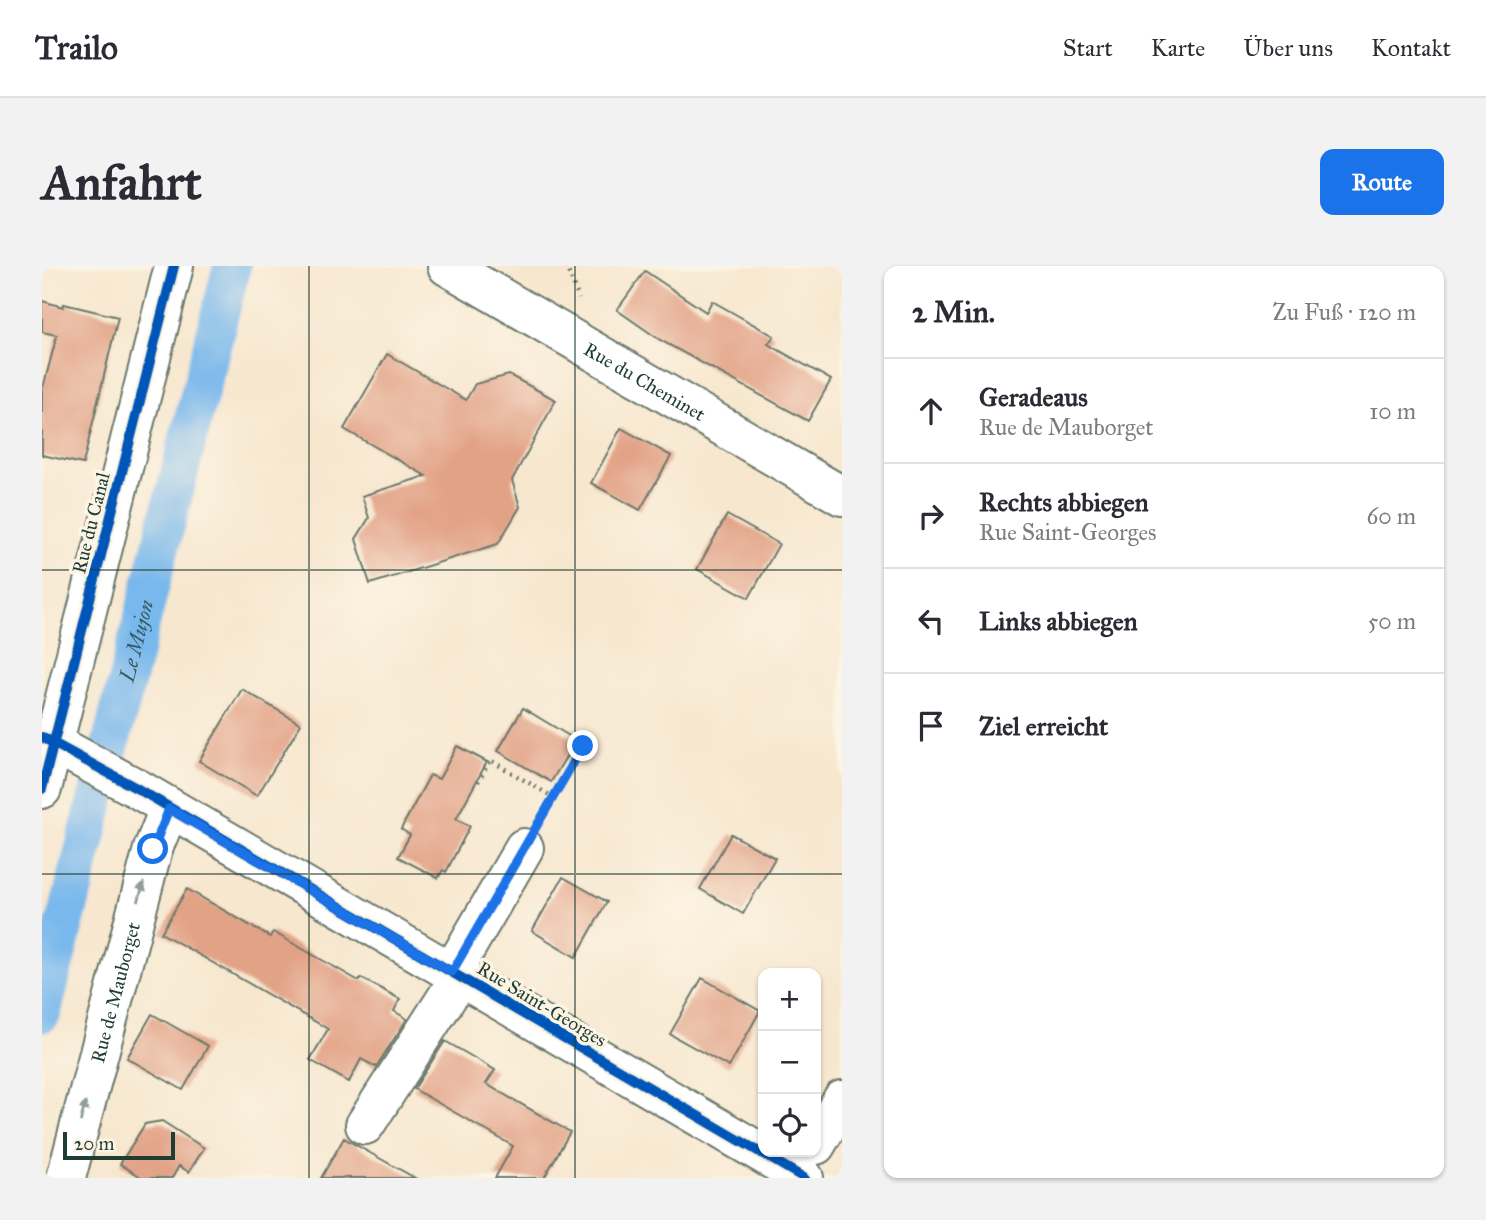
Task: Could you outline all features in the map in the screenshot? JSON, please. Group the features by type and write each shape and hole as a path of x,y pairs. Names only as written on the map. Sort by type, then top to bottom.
{"street":[{"name":"Rue du Canal","path":"42,789 58,746 174,266"},
{"name":"Rue du Cheminet","path":"447,266 841,493"},
{"name":"Rue Saint-Georges","path":"58,746 456,974 805,1166"},
{"name":"Rue de Mauborget","path":"66,1178 153,849 153,799"},
{"path":"365,1125 456,974 524,848"},
{"path":"805,1166 842,1100"}],"path":[{"path":"566,266 579,300 578,307"},
{"path":"524,848 583,746"},
{"path":"478,782 490,760 553,797"}],"building":[{"path":"645,271 706,312 712,301 774,336 768,344 831,380 808,421 660,340 617,310"},
{"path":"42,301 118,317 83,464 42,455 42,392 57,335 42,332"},
{"path":"387,354 466,400 475,384 509,375 556,400 512,480 520,507 498,544 370,584 356,539 369,518 362,496 426,476 344,429"},
{"path":"621,428 671,456 640,510 591,483"},
{"path":"727,515 779,544 749,598 697,569"},
{"path":"242,689 301,724 257,796 199,761"},
{"path":"523,708 576,740 551,782 498,751"},
{"path":"457,746 487,762 456,819 470,826 446,872 443,870 438,878 398,857 410,835 401,829 430,775 439,779"},
{"path":"731,834 775,858 743,914 700,889"},
{"path":"563,877 607,902 576,957 532,931"},
{"path":"187,889 270,937 273,932 359,981 361,978 400,999 394,1011 407,1019 376,1067 361,1059 349,1082 310,1060 328,1029 161,933"},
{"path":"702,978 758,1010 758,1015 729,1067 670,1034"},
{"path":"152,1014 208,1046 183,1090 127,1058"},
{"path":"445,1041 495,1070 486,1084 570,1132 544,1178 495,1178 513,1146 414,1089"},
{"path":"162,1121 204,1148 189,1172 179,1166 172,1178 143,1178 120,1164 145,1124"},
{"path":"344,1138 354,1144 415,1178 321,1178"}],"waterway":[{"name":"Le Mujon","path":"42,1014 232,266"}],"cycle path":[{"path":"42,789 174,266"},
{"path":"42,737 138,789 804,1178"}],"route":[{"path":"153,849 169,809 452,972 583,746"}]}
